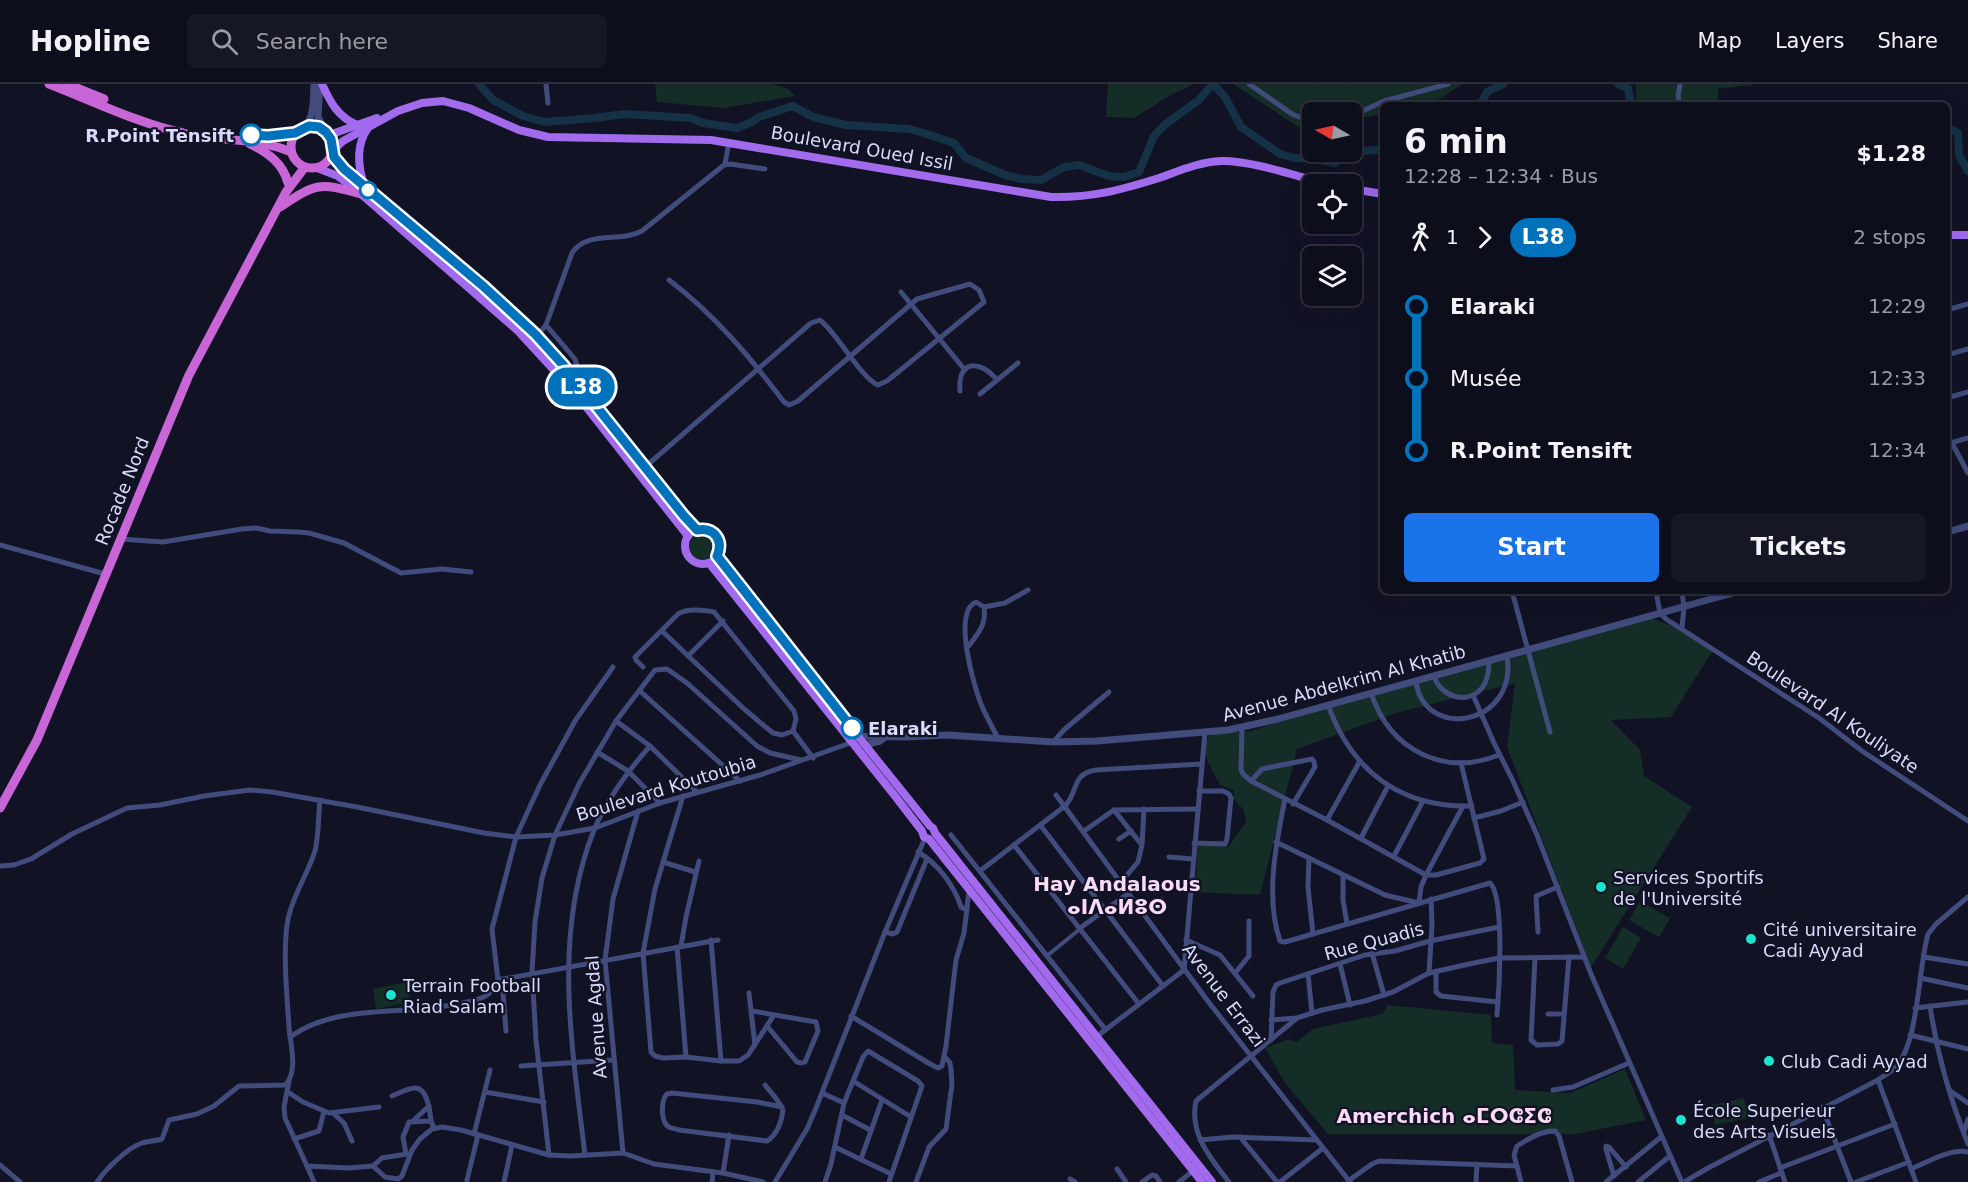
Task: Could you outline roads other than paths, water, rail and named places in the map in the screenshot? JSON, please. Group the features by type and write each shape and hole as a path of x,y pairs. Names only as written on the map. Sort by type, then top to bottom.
{"highway":[{"path":"49,84 163,128 196,136 270,144 293,156 306,167 317,168 327,162 332,151 333,144 328,133 314,126 260,136 186,129 164,123 68,84"},
{"path":"287,187 293,156 291,142 300,130"},
{"path":"242,141 262,150 274,159 284,171 287,187"},
{"path":"287,187 306,167"},
{"path":"278,208 312,187 331,186 363,191"},
{"name":"Rocade Nord","path":"0,808 37,740 189,375 287,187"}],"main road":[{"path":"321,84 337,111 348,121 357,125"},
{"name":"Boulevard Oued Issil","path":"328,133 422,103 443,101 469,108 519,130 548,137 693,139 729,142 1051,197 1087,197 1107,194 1193,166 1222,161 1249,164 1302,177"},
{"name":"Boulevard Oued Issil","path":"332,151 343,141 389,115"},
{"path":"363,191 359,152 363,134 368,128"},
{"path":"332,151 337,162 363,191 518,331 564,380 688,536"},
{"path":"317,168 338,176 363,191 483,286 537,336 697,530"},
{"path":"1362,191 1380,194"},
{"path":"1950,235 1968,235"},
{"path":"706,529 715,534 720,547 717,556 709,563 698,564 689,558 685,547 688,536 697,530 706,529"},
{"path":"717,556 928,833 1212,1182"},
{"path":"709,563 855,739 865,745 969,891 1202,1182"}],"street":[{"path":"300,130 310,120 314,84"},
{"path":"321,84 318,117 328,133"},
{"path":"546,84 548,103"},
{"path":"1249,84 1292,114 1302,118"},
{"path":"1382,102 1448,84"},
{"path":"1680,84 1678,96 1681,102"},
{"path":"1362,111 1380,103"},
{"path":"537,336 546,326 572,253 578,246 589,240 628,237 642,231 725,164 729,142"},
{"path":"725,164 765,169"},
{"path":"645,467 758,368 817,320 826,325 850,354 872,381 880,385 983,304 984,298 973,284 923,296 910,304 850,354 798,401 791,405 784,402 758,368 710,314 669,280"},
{"path":"901,292 964,370"},
{"path":"1950,309 1968,304"},
{"path":"546,326 575,359 577,366 574,379"},
{"path":"1950,354 1968,349"},
{"path":"980,394 1018,363"},
{"path":"960,391 960,381 964,370 974,365 983,366 997,380"},
{"path":"1950,397 1968,392"},
{"path":"1950,444 1968,438"},
{"path":"1950,446 1968,473"},
{"path":"1950,530 1968,526"},
{"path":"120,539 163,543 256,528 316,535 344,543 401,573 442,568 471,572"},
{"path":"0,545 105,574"},
{"path":"984,608 1005,603 1028,590"},
{"path":"1513,594 1550,732"},
{"path":"1657,594 1660,613"},
{"path":"1682,594 1682,628"},
{"name":"Avenue Abdelkrim Al Khatib","path":"855,739 948,735 1097,741 1242,728 1725,594"},
{"path":"967,648 981,630 985,618 984,608 976,602 972,604 968,612 967,648 977,693 998,738"},
{"path":"643,667 635,657 684,611 711,611 723,621 794,711 796,719 793,731"},
{"name":"Boulevard Al Kouliyate","path":"1660,613 1820,718 1862,751 1968,821"},
{"path":"688,656 723,621"},
{"path":"662,631 773,733 782,735 793,731"},
{"path":"1416,681 1417,690 1423,702 1438,714 1460,718 1480,714 1495,704 1505,689 1509,673 1507,656"},
{"path":"1434,676 1440,688 1450,695 1461,697 1473,695 1484,686 1489,661"},
{"path":"506,1031 492,929 516,837 570,729 586,703 613,668"},
{"path":"549,1155 532,972 540,891 555,835 572,798 616,721 655,670 668,669 757,746 771,753 803,761"},
{"path":"640,690 740,781"},
{"path":"1053,741 1109,692"},
{"path":"1371,693 1383,720 1401,740 1427,756 1447,762 1461,763 1482,761 1499,755"},
{"path":"1473,695 1499,755 1523,802 1629,1064 1683,1181 1878,1080 1893,1070 1905,1052 1910,1035 1926,941 1931,929 1968,897"},
{"path":"1328,705 1339,731 1360,761 1388,786 1423,801 1441,805 1472,806"},
{"path":"616,721 650,746 697,792"},
{"path":"1242,728 1241,770 1251,781 1361,838 1426,875 1437,875 1482,862 1484,855 1461,763"},
{"path":"793,731 813,758"},
{"path":"1096,1037 1184,970 1204,732"},
{"name":"Avenue Abdelkrim Al Khatib","path":"865,745 880,741 885,737"},
{"name":"Boulevard Koutoubia","path":"0,866 14,865 32,859 88,825 131,807 160,805 250,790 320,800 483,833 516,837 555,835 595,828 660,803 813,758 855,739"},
{"path":"585,1155 567,966 574,898 595,828 628,771 650,746"},
{"path":"597,752 628,771 660,803"},
{"path":"1251,781 1262,769 1312,759 1315,766 1293,804"},
{"path":"1327,820 1360,761"},
{"path":"980,871 1065,806 1081,774 1091,771 1201,764"},
{"path":"1361,838 1388,786"},
{"path":"1194,843 1225,844 1231,798 1223,791 1199,791"},
{"name":"Avenue Errazi","path":"1056,795 1184,970 1349,1182"},
{"path":"683,796 652,901 644,953 651,1053 658,1058 686,1057 734,1062 744,1059 774,1015"},
{"path":"1284,799 1276,842 1273,885 1279,939 1285,942 1490,883 1494,886 1497,900 1499,927 1497,1015"},
{"path":"97,1182 105,1171 130,1149 142,1143 162,1139 167,1123 171,1120 197,1114 214,1106 239,1086 285,1085 289,1081 292,1075 286,984 287,926 295,898 315,851 320,800"},
{"path":"1394,856 1423,801"},
{"path":"1474,818 1502,811 1523,802"},
{"path":"1419,903 1421,887 1426,875 1463,806"},
{"path":"1121,882 1137,865 1142,845 1144,809"},
{"path":"1084,831 1114,810 1198,809"},
{"path":"1114,810 1142,845"},
{"name":"Avenue Agdal","path":"622,1153 605,960 613,898 638,811"},
{"path":"1041,826 1163,986"},
{"path":"1119,839 1131,831"},
{"path":"774,1182 807,1129 885,932 928,833"},
{"path":"951,835 1105,1029"},
{"path":"1276,842 1385,895 1419,903"},
{"path":"1014,845 1139,1004"},
{"path":"918,852 944,876 958,897 961,907 967,910"},
{"path":"885,932 893,934 897,932 927,858"},
{"path":"1168,858 1193,859"},
{"path":"1309,858 1308,887 1313,934"},
{"path":"686,1057 679,946 699,861"},
{"path":"663,862 696,872"},
{"path":"1343,875 1343,900 1347,924"},
{"path":"1538,932 1536,896 1558,887"},
{"path":"851,1016 936,1067 942,1066 956,960 964,933 969,891"},
{"path":"1048,956 1080,928 1129,893"},
{"path":"1429,973 1431,899"},
{"path":"1144,913 1162,900"},
{"path":"1235,972 1249,956 1249,921"},
{"name":"Rue Quadis","path":"1271,1040 1273,992 1276,985 1372,953 1395,951 1430,941 1499,927"},
{"path":"290,1037 306,1027 340,1017 435,1009 479,999 489,993 500,979 714,940 720,1061"},
{"path":"1186,940 1220,955 1253,996"},
{"path":"1172,952 1186,948"},
{"path":"1372,953 1384,995"},
{"path":"1534,958 1532,1043 1537,1045 1561,1043 1569,957"},
{"path":"1271,1020 1297,1018 1350,1005 1384,995 1429,973 1499,958 1584,957"},
{"path":"1924,957 1968,964"},
{"path":"1340,964 1350,1005"},
{"path":"1436,972 1436,992 1441,996 1498,1002"},
{"path":"1308,974 1312,1013"},
{"path":"1920,978 1968,988"},
{"path":"749,993 755,1045"},
{"path":"1915,1008 1968,1002"},
{"path":"1930,1006 1935,1040 1948,1089 1968,1144"},
{"path":"752,1011 809,1020 818,1024 818,1031 805,1062 802,1064 797,1062 767,1026"},
{"path":"1548,1014 1564,1014"},
{"path":"1229,1182 1200,1140 1195,1121 1197,1099 1252,1057 1297,1018"},
{"path":"1910,1035 1968,1048"},
{"path":"827,1181 844,1103 866,1051 921,1084 920,1093 889,1182"},
{"path":"916,1182 929,1147 943,1133 948,1122 951,1069 945,1057"},
{"path":"521,1066 613,1060"},
{"path":"1553,1090 1572,1087 1629,1064"},
{"path":"467,1180 490,1070"},
{"path":"1878,1080 1916,1182"},
{"path":"289,1081 284,1112 314,1182"},
{"path":"853,1081 911,1117"},
{"path":"765,1085 782,1107 783,1113 770,1140 669,1128 665,1123 663,1098 667,1094 757,1102 782,1107"},
{"path":"392,1095 418,1088 424,1094 429,1106 434,1128"},
{"path":"1948,1089 1968,1103"},
{"path":"288,1092 303,1102 333,1113 379,1107"},
{"path":"485,1092 544,1102"},
{"path":"822,1093 844,1103"},
{"path":"861,1159 882,1100"},
{"path":"409,1154 403,1140 404,1130 409,1122 429,1106"},
{"path":"1822,1107 1851,1182"},
{"path":"294,1139 319,1131 324,1111"},
{"path":"333,1113 344,1123 352,1141"},
{"path":"842,1115 870,1130"},
{"path":"1964,1133 1968,1119"},
{"path":"414,1120 431,1120"},
{"path":"1759,1182 1780,1170 1895,1124"},
{"path":"373,1166 388,1179 398,1179 402,1176 409,1154 420,1139 434,1128 448,1128 549,1155 622,1153 663,1166 723,1173 763,1182"},
{"path":"1521,1182 1514,1150 1516,1146 1549,1131 1557,1132 1572,1182"},
{"path":"723,1173 729,1135"},
{"path":"1769,1135 1785,1182"},
{"path":"1200,1140 1218,1137 1316,1140"},
{"path":"1240,1137 1279,1182 1323,1148"},
{"path":"1606,1182 1661,1137"},
{"path":"504,1182 512,1145"},
{"path":"1614,1176 1606,1146 1626,1167"},
{"path":"835,1147 891,1174"},
{"path":"1856,1182 1959,1151 1968,1152"},
{"path":"307,1166 348,1168 373,1166 382,1158 409,1154"},
{"path":"1638,1182 1670,1156"},
{"path":"1349,1182 1379,1161 1517,1166"},
{"path":"1476,1182 1477,1164"},
{"path":"0,1165 20,1182"},
{"path":"1117,1169 1126,1182"},
{"path":"1179,1182 1193,1171"},
{"path":"712,1182 713,1172"},
{"path":"1142,1182 1152,1175 1156,1176 1160,1182"}],"waterway":[{"path":"479,84 493,100 523,116 544,122 624,114 691,118 703,123 737,128 759,117 793,106 813,117 846,125 909,129 927,134 954,143 966,158 1005,175 1022,179 1041,180 1064,167 1079,165 1109,176 1124,177 1139,172 1154,136 1166,124 1200,99 1210,87 1215,86 1225,97 1241,127 1280,154 1335,163 1347,153 1380,149"},
{"path":"1482,102 1487,92 1503,84"},
{"path":"1618,84 1628,88 1630,102"},
{"path":"1950,129 1958,133 1959,155 1968,171"}],"place":[{"name":"R.Point Tensift","path":"251,135"},
{"name":"Elaraki","path":"852,728"},
{"name":"Services Sportifs de l'Université","path":"1601,887"},
{"name":"Cité universitaire Cadi Ayyad","path":"1751,939"},
{"name":"Terrain Football Riad Salam","path":"391,995"},
{"name":"Club Cadi Ayyad","path":"1769,1061"},
{"name":"École Superieur des Arts Visuels","path":"1681,1120"}],"district":[{"name":"Hay Andalaous ⴰⵏⴷⴰⵍⵓⵙ","path":"1117,896"},
{"name":"Amerchich ⴰⵎⵔⵛⵉⵛ","path":"1444,1116"}]}
